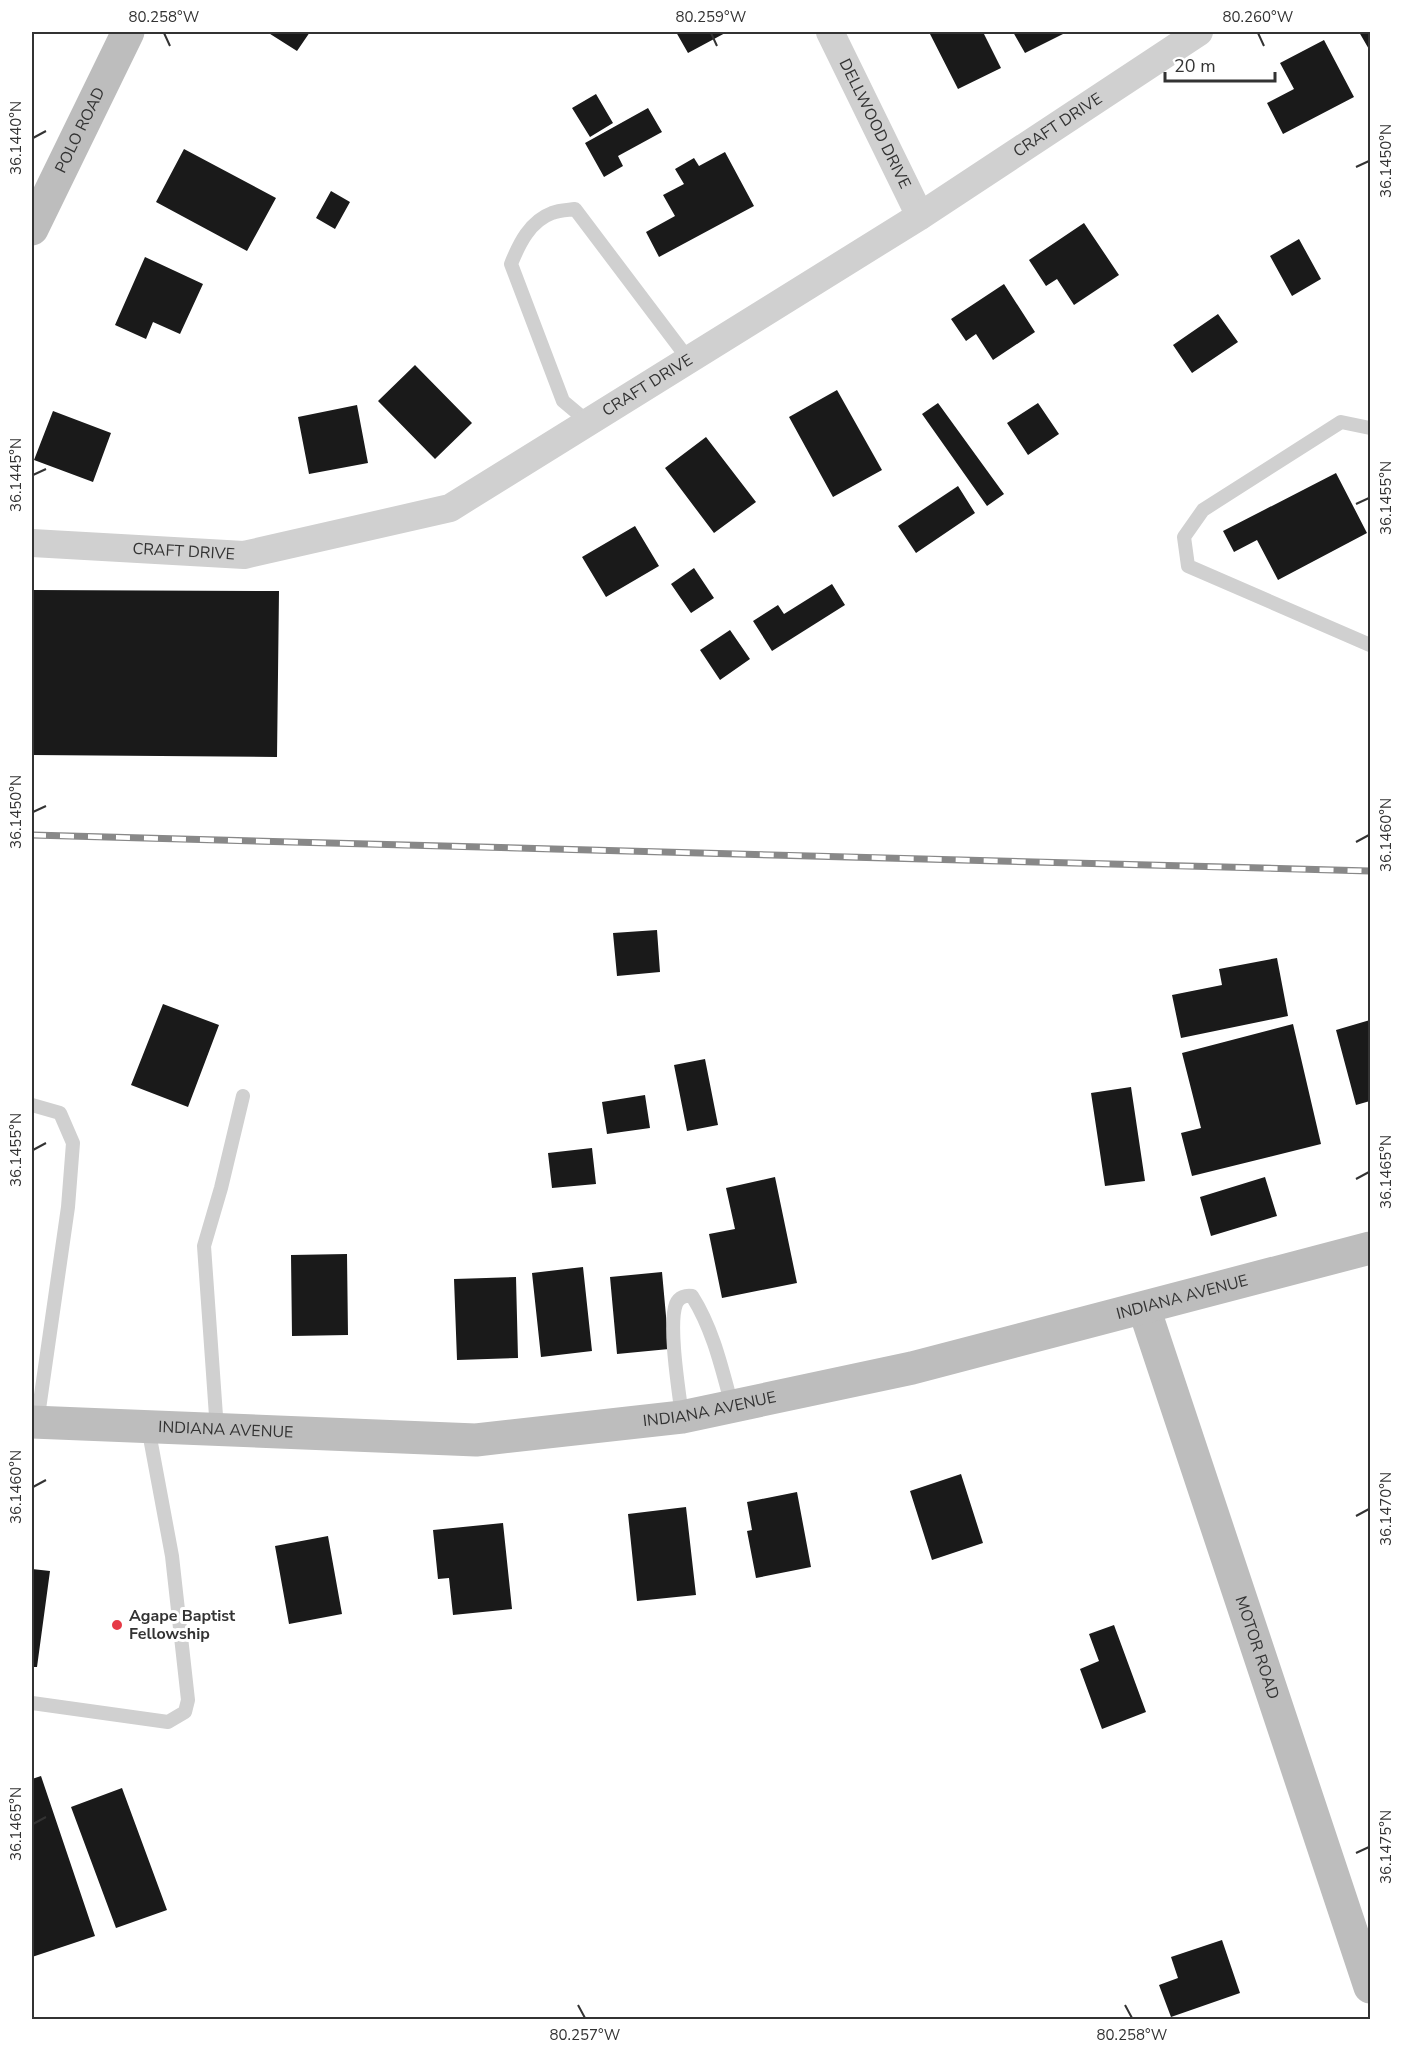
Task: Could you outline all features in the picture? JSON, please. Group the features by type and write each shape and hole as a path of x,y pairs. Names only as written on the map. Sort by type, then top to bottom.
{"main road":[{"name":"POLO ROAD","path":"32,229 128,32"},
{"name":"INDIANA AVENUE","path":"34,1423 476,1440 682,1417 912,1368 1371,1248"},
{"name":"MOTOR ROAD","path":"1144,1308 1371,1987"}],"street":[{"name":"DELLWOOD DRIVE","path":"830,32 920,216"},
{"name":"CRAFT DRIVE","path":"32,543 244,555 450,508 920,216 1199,32"}],"lane":[{"path":"588,422 563,401 511,264 520,242 532,227 550,213 575,208 689,360"},
{"path":"1371,428 1341,422 1203,510 1184,537 1188,566 1371,645"},
{"path":"217,1430 204,1246 221,1188 243,1096"},
{"path":"32,1105 60,1113 73,1143 68,1208 34,1423"},
{"path":"682,1417 676,1371 674,1324 678,1300 687,1295 692,1296 697,1304 715,1344 732,1406"},
{"path":"32,1703 168,1722 186,1712 188,1700 172,1556 148,1427"}],"building":[{"path":"267,32 310,32 297,51"},
{"path":"676,32 727,32 688,53"},
{"path":"929,32 983,32 1001,68 958,89"},
{"path":"1013,32 1067,32 1025,53"},
{"path":"1359,32 1370,32 1370,51"},
{"path":"1324,40 1354,97 1283,134 1267,103 1294,89 1280,63"},
{"path":"596,94 613,123 590,137 572,108"},
{"path":"648,108 662,132 618,156 623,166 604,177 585,143"},
{"path":"184,149 276,198 247,251 156,202"},
{"path":"725,152 754,206 659,257 646,232 675,216 663,195 684,184 675,169 694,158 699,166"},
{"path":"331,191 350,202 335,229 316,218"},
{"path":"1084,223 1119,275 1074,305 1057,279 1046,286 1029,260"},
{"path":"1299,239 1321,279 1292,296 1270,256"},
{"path":"145,257 203,284 180,334 153,322 146,339 115,325"},
{"path":"1004,284 1035,332 993,360 976,334 966,341 951,319"},
{"path":"1218,314 1238,342 1192,373 1173,345"},
{"path":"415,365 472,423 435,459 378,401"},
{"path":"837,390 882,470 833,497 789,417"},
{"path":"938,403 1004,494 987,506 922,414"},
{"path":"1038,403 1059,434 1028,455 1007,423"},
{"path":"357,405 368,463 309,474 298,417"},
{"path":"53,411 111,433 93,482 34,460"},
{"path":"706,437 756,502 714,533 665,468"},
{"path":"1336,473 1367,533 1278,580 1257,540 1234,552 1223,531"},
{"path":"958,486 975,513 916,553 898,526"},
{"path":"635,526 659,566 606,597 582,557"},
{"path":"694,568 714,598 691,613 671,584"},
{"path":"832,584 845,605 772,651 753,621 778,605 784,614"},
{"path":"32,590 279,591 277,757 32,755"},
{"path":"730,630 750,659 720,680 700,650"},
{"path":"657,930 660,972 617,976 613,933"},
{"path":"1277,958 1288,1016 1181,1038 1172,995 1222,985 1219,969"},
{"path":"163,1004 219,1025 188,1107 131,1085"},
{"path":"1370,1020 1370,1101 1356,1105 1336,1030"},
{"path":"1293,1024 1321,1144 1192,1176 1181,1133 1201,1128 1182,1053"},
{"path":"705,1059 718,1125 687,1131 674,1065"},
{"path":"1131,1087 1145,1181 1105,1186 1091,1093"},
{"path":"645,1095 650,1128 607,1134 602,1102"},
{"path":"592,1148 596,1184 552,1188 548,1153"},
{"path":"775,1177 797,1283 722,1298 709,1234 735,1229 726,1188"},
{"path":"1265,1177 1277,1216 1211,1236 1200,1197"},
{"path":"347,1254 348,1335 292,1336 291,1255"},
{"path":"583,1267 592,1351 541,1357 532,1273"},
{"path":"662,1272 669,1349 617,1354 610,1277"},
{"path":"516,1277 518,1358 457,1360 454,1279"},
{"path":"961,1474 983,1543 932,1560 910,1491"},
{"path":"797,1492 811,1567 756,1578 747,1531 752,1530 747,1502"},
{"path":"686,1507 696,1595 637,1601 628,1514"},
{"path":"503,1523 512,1609 453,1615 449,1578 438,1579 433,1530"},
{"path":"328,1536 342,1614 289,1624 275,1546"},
{"path":"32,1569 50,1571 37,1667 32,1667"},
{"path":"1114,1625 1146,1712 1102,1729 1080,1669 1099,1661 1089,1634"},
{"path":"41,1776 95,1936 32,1957 32,1779"},
{"path":"122,1788 167,1910 116,1928 71,1807"},
{"path":"1222,1940 1240,1993 1171,2017 1159,1985 1178,1978 1171,1957"}],"railway":[{"path":"32,835 1370,871"}],"place":[{"name":"Agape Baptist Fellowship","path":"117,1625"}]}
